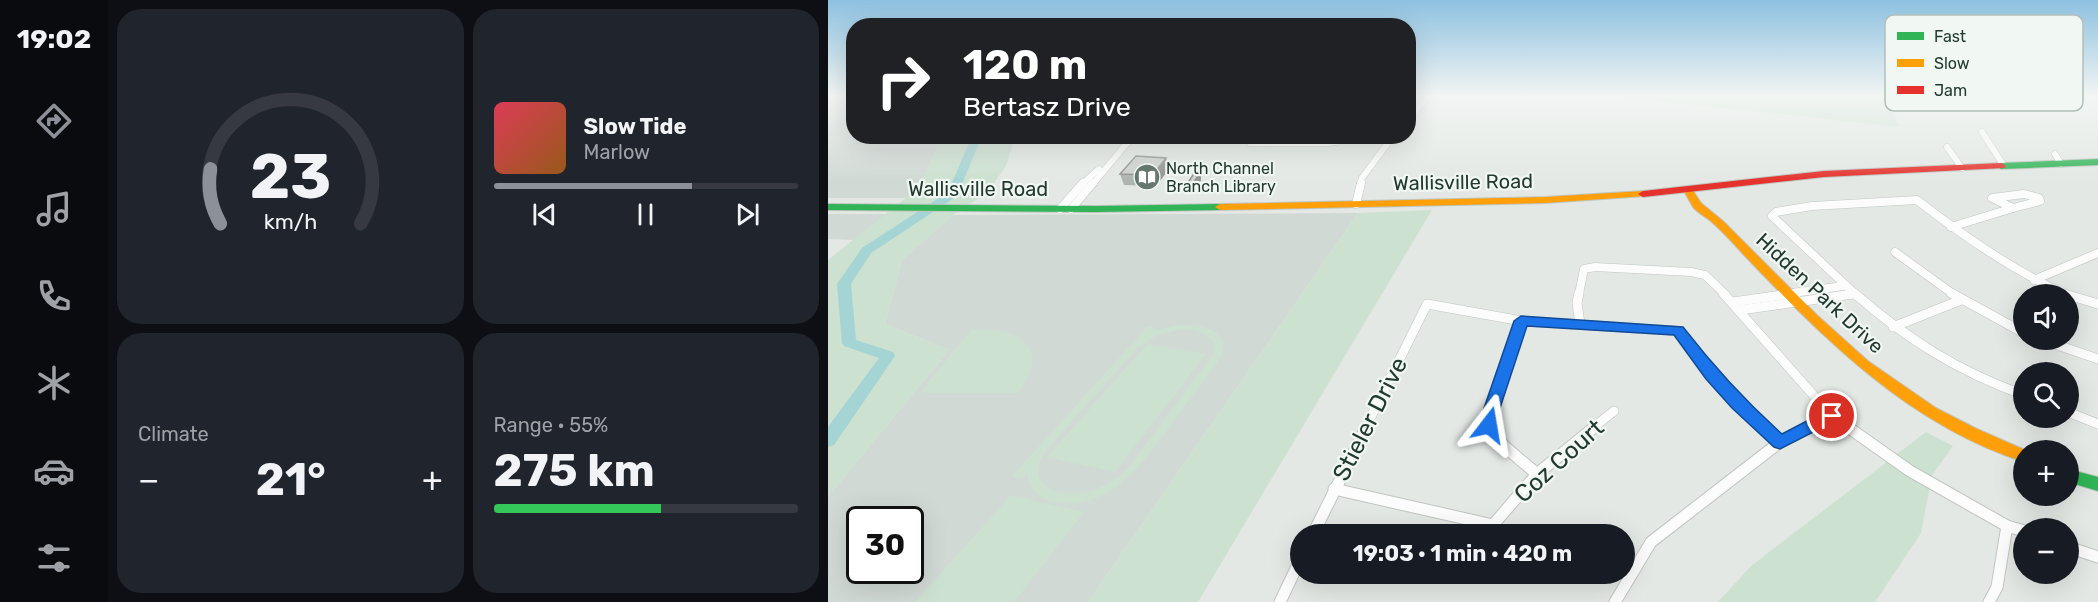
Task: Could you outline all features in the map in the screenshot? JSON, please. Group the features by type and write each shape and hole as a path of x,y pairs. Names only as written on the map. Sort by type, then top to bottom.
{"main road":[{"name":"Wallisville Road","path":"828,207 1065,209 1545,200 1689,191 1824,174 2004,166 2058,159 2098,162"},
{"name":"Hidden Park Drive","path":"1689,191 1712,210 1719,223 1840,344 1906,396 1976,436 2013,451"},
{"path":"2079,478 2098,484"}],"street":[{"path":"1982,132 2004,166"},
{"path":"1065,209 1126,144"},
{"path":"1356,204 1359,183 1387,144"},
{"path":"1947,147 1962,168"},
{"path":"1952,227 1975,223 2013,208 2040,201 2039,198 2024,194 1992,198 2013,208"},
{"path":"2013,391 1969,374 1893,327 1843,286 1772,216 1776,212 1812,206 1917,200 1952,227 2043,284"},
{"path":"1895,252 1961,300 2013,327"},
{"path":"2034,280 2098,253"},
{"path":"1580,324 1577,303 1584,269 1595,267 1691,272 1705,275 1737,306 1832,416 1910,471 2013,528"},
{"path":"1793,298 1843,286"},
{"path":"1737,306 1793,298 1853,294"},
{"path":"2079,298 2098,304"},
{"path":"1893,327 1961,300"},
{"name":"Stieler Drive","path":"1318,524 1427,304 1521,321"},
{"path":"1537,474 1504,446 1489,425 1491,411 1521,321 1678,330 1712,375 1738,404 1780,442"},
{"path":"2072,350 2098,359"},
{"name":"Coz Court","path":"1335,489 1493,525 1537,474 1614,411"},
{"path":"1615,602 1651,542 1780,442 1832,416"},
{"path":"2079,416 2098,424"},
{"path":"1989,602 1997,587 2007,526"},
{"path":"2079,551 2098,557"},
{"path":"1280,602 1290,581"}],"shaded area":[{"path":"828,124 846,124 846,144 939,144 921,184 907,198 828,198"},
{"path":"1358,213 1088,602 828,602 828,497 949,350 885,324 902,260 953,215"},
{"path":"828,214 886,214 855,240 828,239"}],"green space":[{"path":"1873,124 1899,124 1900,127"},
{"path":"939,144 1013,144 1006,166 992,186 978,199 953,215 902,260 885,324 949,350 828,497 828,260 921,184"},
{"path":"1432,210 1198,602 1088,602 1358,213"},
{"path":"1177,325 1205,328 1219,336 1223,343 1223,351 1218,362 1160,440 1135,469 1106,493 1089,500 1071,503 1051,501 1041,497 1031,487 1027,472 1021,478 1012,476 1148,326 1156,328 1153,331","holes":["1177,330 1193,331 1207,336 1214,344 1213,354 1133,462 1116,478 1096,489 1069,493 1047,487 1038,471 1041,460 1050,446 1137,348 1156,336"]},
{"path":"971,330 1009,333 1027,344 1031,351 1031,368 1018,393 926,393 922,390"},
{"path":"1147,344 1206,354 1115,472 1047,457"},
{"path":"1926,432 1953,446 1932,475 1921,533 1875,602 1718,602 1751,566"},
{"path":"1011,495 1084,512 1014,602 915,602"}],"building":[{"path":"1136,156 1166,158 1153,175 1120,174"},
{"path":"1199,166 1199,174 1193,184 1187,184"}],"waterway":[{"path":"828,440 888,356 849,343 844,284 866,251 953,194 974,144"}],"traffic: fast":[{"path":"2001,166 2098,162"},
{"path":"828,207 1096,209 1220,207"},
{"path":"2079,478 2098,484"}],"traffic: slow":[{"path":"1689,191 1697,205 1719,223 1814,319 1890,385 1931,412 2013,451"},
{"path":"1220,207 1545,200 1643,194"}],"traffic: jam":[{"path":"1643,194 1824,174 2001,166"}],"place":[{"name":"North Channel Branch Library","path":"1147,177"}],"route":[{"path":"1489,425 1491,411 1521,321 1678,330 1712,375 1738,404 1780,442 1832,416"}]}
